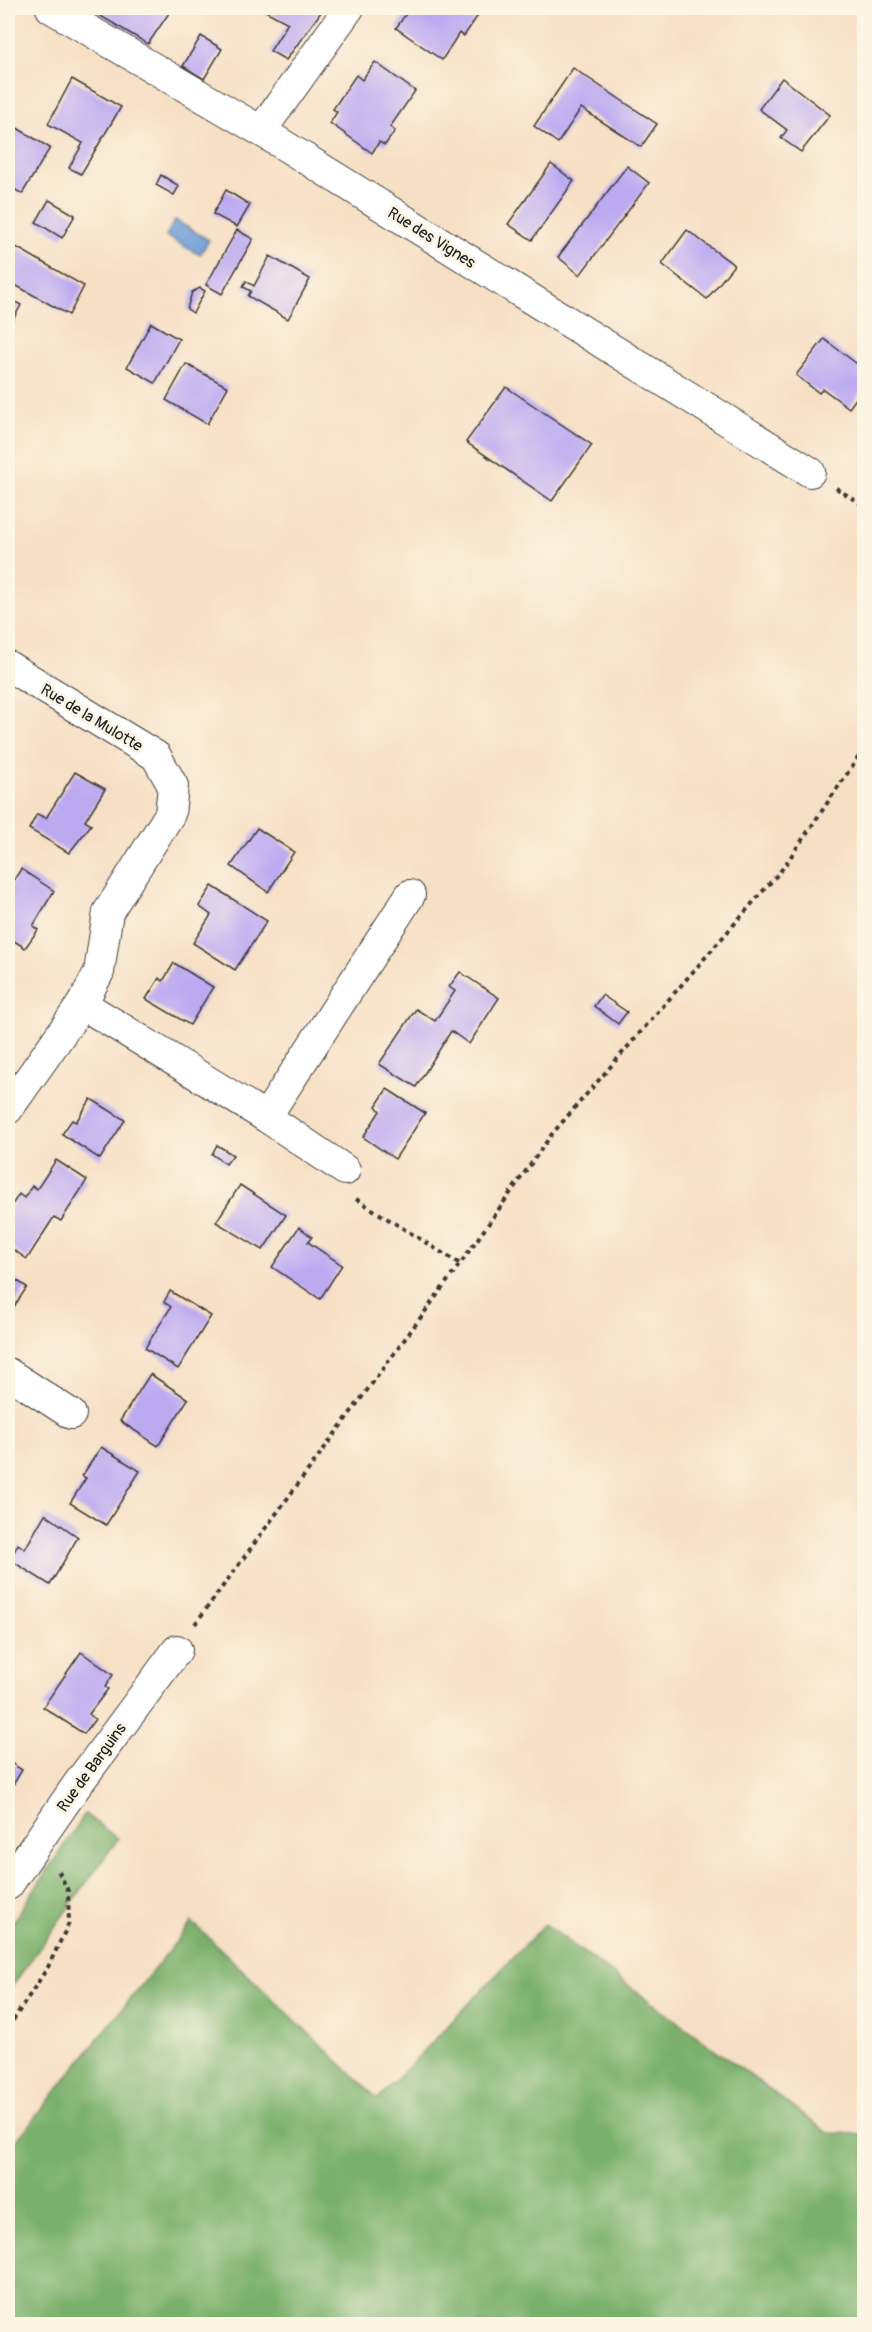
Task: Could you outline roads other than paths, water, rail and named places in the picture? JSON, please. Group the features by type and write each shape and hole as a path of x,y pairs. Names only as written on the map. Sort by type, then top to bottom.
{"street":[{"name":"Rue des Vignes","path":"51,8 261,131 810,472"},
{"path":"261,131 349,8"},
{"name":"Rue de la Mulotte","path":"8,666 156,756 173,786 170,814 108,912 99,972 82,1004 8,1109"},
{"path":"266,1117 410,895"},
{"path":"82,1004 266,1117 345,1170"},
{"path":"8,1372 71,1414"},
{"name":"Rue de Barguins","path":"8,1885 76,1785 177,1650"}],"water":[{"path":"175,220 209,240 200,255 166,236"}]}
